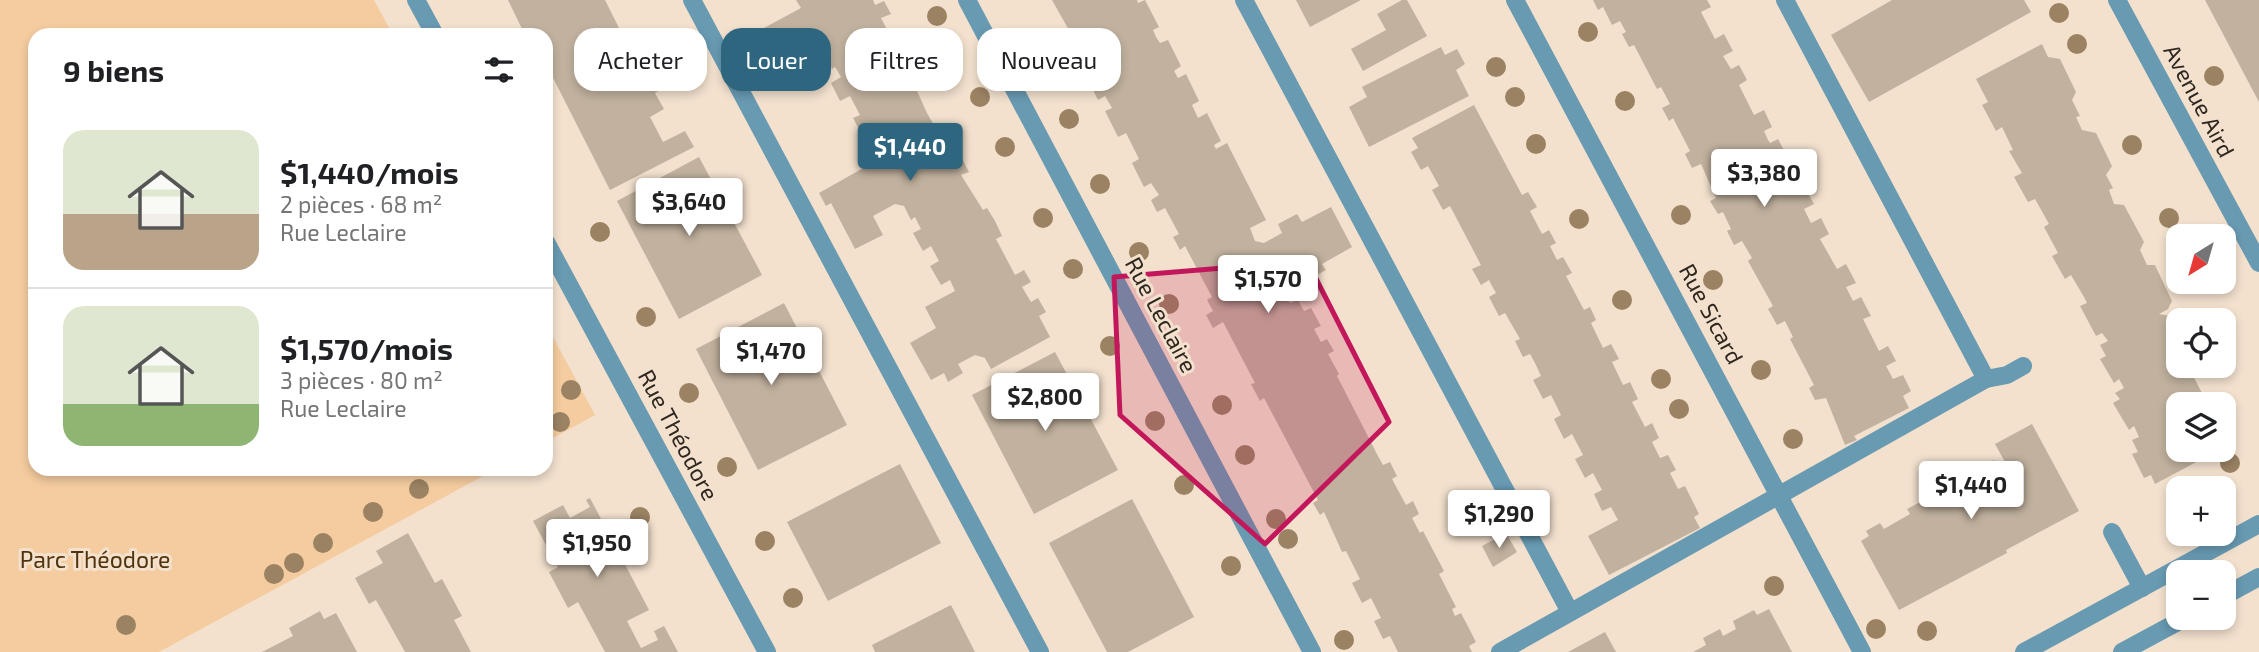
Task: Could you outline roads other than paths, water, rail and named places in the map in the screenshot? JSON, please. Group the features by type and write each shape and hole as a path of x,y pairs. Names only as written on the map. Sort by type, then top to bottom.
{"street":[{"path":"416,0 431,28"},
{"path":"692,0 1040,652"},
{"name":"Rue Leclaire","path":"967,0 1312,652"},
{"path":"1244,0 1570,612"},
{"name":"Rue Sicard","path":"1516,0 1862,652"},
{"path":"1785,0 1986,379"},
{"name":"Avenue Aird","path":"2117,0 2259,263"},
{"name":"Rue Théodore","path":"553,255 767,652"},
{"path":"1500,652 1986,379 2007,375 2023,366"},
{"path":"2024,652 2259,524"},
{"path":"2112,532 2142,588"},
{"path":"2236,589 2259,577"},
{"path":"2122,652 2166,628"}],"park label":[{"name":"Parc Théodore","path":"95,560"}]}
